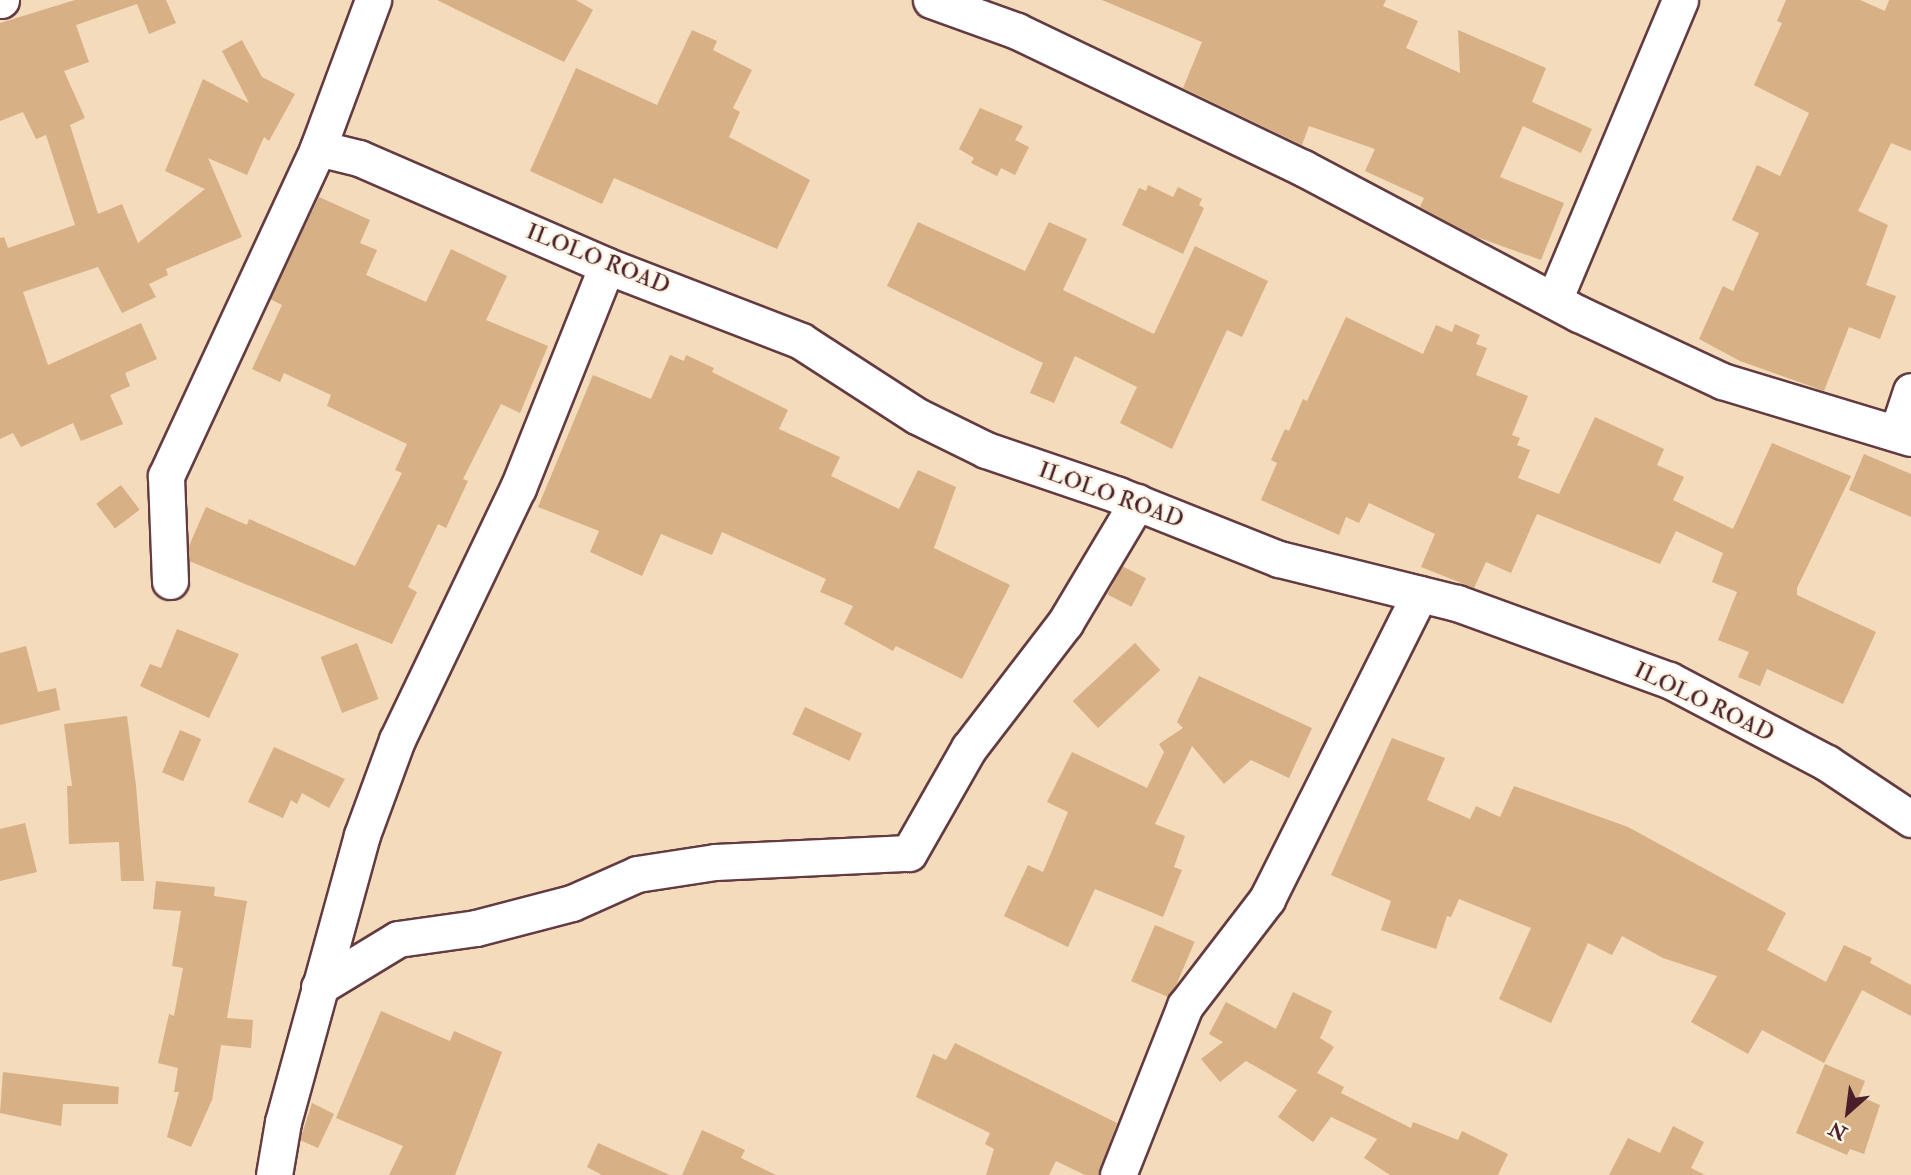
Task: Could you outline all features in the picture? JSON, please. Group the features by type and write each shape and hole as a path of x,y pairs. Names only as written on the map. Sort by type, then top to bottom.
{"street":[{"path":"170,581 166,475 318,148 373,0"},
{"path":"930,0 1017,31 1303,168 1554,300 1722,381 1904,435 1911,391"},
{"path":"1554,300 1678,1"},
{"name":"ILOLO ROAD","path":"318,148 359,158 607,266 801,341 917,416 986,450 1137,502 1279,559 1420,594 1669,680 1827,763 1911,820"},
{"path":"274,1175 283,1122 362,835 397,740 518,488 607,266"},
{"path":"319,988 398,939 475,928 572,903 636,874 715,862 909,853 969,748 1065,624 1137,502"},
{"path":"1118,1175 1185,1006 1267,899 1420,594"}],"building":[{"path":"75,0 166,0 176,23 149,34 137,4 76,25 89,62 64,71 85,118 70,125 98,214 122,204 138,243 205,189 165,171 203,79 249,103 222,51 242,40 262,77 295,94 269,141 264,137 247,175 208,158 242,237 166,269 168,275 149,284 156,297 122,313 98,267 23,292 48,365 141,323 157,359 125,373 130,386 110,395 123,424 81,441 73,423 21,447 13,433 0,439 0,238 4,237 8,248 75,225 46,135 36,139 23,112 0,121 0,23"},
{"path":"437,0 576,0 593,10 564,62"},
{"path":"1102,0 1386,0 1383,6 1418,21 1406,48 1460,73 1458,30 1546,68 1532,102 1592,129 1581,153 1523,126 1500,177 1564,203 1541,260 1474,236 1420,207 1424,198 1365,171 1375,149 1309,126 1302,145 1183,88 1202,42"},
{"path":"1786,0 1860,0 1885,11 1889,0 1911,0 1911,151 1891,143 1858,211 1888,225 1866,285 1896,296 1880,339 1849,327 1824,391 1740,361 1699,339 1723,286 1733,291 1759,233 1732,220 1757,165 1780,176 1809,113 1754,85 1782,23 1777,21"},
{"path":"692,30 717,41 713,50 752,70 733,108 740,112 729,137 810,180 777,249 614,178 602,204 530,171 576,68 657,105"},
{"path":"980,108 1023,126 1015,140 1029,147 1015,175 1001,168 997,176 971,163 974,158 959,149"},
{"path":"1148,185 1173,197 1178,187 1202,199 1199,205 1204,208 1183,254 1122,225 1139,188 1146,191"},
{"path":"319,197 370,220 360,243 377,250 366,275 426,302 451,249 507,276 486,320 548,346 520,413 501,404 463,479 468,481 446,528 438,524 408,587 417,592 392,644 189,561 189,546 206,507 247,525 249,519 355,566 402,473 395,470 407,444 327,406 331,395 284,373 280,382 252,369 282,305 270,299"},
{"path":"918,222 1025,271 1049,222 1087,239 1063,290 1154,334 1195,246 1268,281 1242,337 1227,330 1172,449 1120,423 1137,387 1075,356 1054,403 1030,393 1043,363 887,286"},
{"path":"1346,317 1423,354 1436,325 1452,332 1455,324 1480,335 1476,344 1487,348 1476,375 1528,396 1512,435 1520,438 1517,445 1530,450 1518,478 1559,494 1595,417 1664,449 1657,465 1684,477 1673,500 1733,529 1772,443 1851,476 1797,588 1797,595 1876,632 1843,704 1767,669 1760,686 1738,677 1749,652 1718,640 1737,592 1712,582 1723,553 1676,531 1660,564 1537,514 1511,573 1486,562 1474,588 1421,567 1435,534 1369,503 1359,523 1346,517 1339,535 1261,500 1277,463 1271,460 1285,429 1289,431 1303,399 1307,401"},
{"path":"670,355 684,361 686,355 714,368 712,372 788,410 779,429 840,457 831,476 899,509 918,470 956,487 934,548 1010,585 962,679 896,646 893,651 844,624 853,606 820,592 826,579 722,532 712,555 661,534 642,576 590,552 599,531 538,507 593,375 651,399"},
{"path":"1864,454 1911,474 1911,517 1849,490"},
{"path":"121,485 140,510 115,528 96,504"},
{"path":"1122,566 1146,578 1132,607 1107,595"},
{"path":"177,629 239,654 209,718 140,686 150,664 161,668"},
{"path":"357,643 379,699 342,713 321,657"},
{"path":"1135,643 1160,670 1098,728 1073,701"},
{"path":"26,646 38,692 56,688 60,710 0,725 0,653"},
{"path":"1199,676 1312,728 1289,778 1251,760 1224,784 1192,746 1155,824 1185,836 1174,867 1182,870 1163,917 1095,889 1068,947 1004,916 1028,865 1043,872 1068,812 1047,802 1072,752 1147,788 1164,752 1159,744 1183,728 1177,722"},
{"path":"805,707 862,734 849,761 792,734"},
{"path":"127,716 144,881 121,881 119,842 69,844 67,786 72,786 64,724"},
{"path":"180,730 201,739 183,781 162,772"},
{"path":"1392,738 1445,758 1427,800 1470,819 1476,806 1500,817 1514,786 1628,827 1786,913 1767,950 1826,982 1844,945 1872,958 1870,963 1911,985 1911,1016 1862,990 1824,1063 1762,1030 1748,1054 1691,1022 1717,976 1663,958 1622,936 1612,955 1588,943 1551,1023 1499,999 1531,928 1459,899 1451,917 1447,916 1436,949 1381,930 1391,901 1331,875"},
{"path":"274,747 345,779 329,808 302,793 297,804 291,800 283,818 248,802"},
{"path":"25,823 37,872 0,881 0,829"},
{"path":"156,881 215,887 214,896 247,901 227,1018 253,1020 251,1048 221,1045 212,1100 191,1147 167,1137 179,1092 174,1092 178,1068 158,1063 169,1014 174,1016 183,968 172,966 181,911 153,909"},
{"path":"1155,925 1195,942 1171,998 1131,981"},
{"path":"1293,992 1332,1011 1320,1038 1334,1047 1317,1073 1344,1087 1341,1093 1411,1128 1413,1122 1458,1140 1462,1131 1508,1154 1498,1175 1390,1175 1364,1158 1377,1139 1331,1117 1313,1142 1278,1117 1297,1090 1246,1061 1220,1082 1201,1059 1223,1042 1209,1034 1226,1002 1276,1029"},
{"path":"381,1011 450,1041 454,1031 502,1052 455,1175 389,1175 403,1146 336,1118"},
{"path":"955,1043 1117,1123 1098,1175 1085,1175 1056,1161 1049,1175 986,1175 994,1149 985,1144 990,1133 916,1097 933,1054 946,1060"},
{"path":"1825,1064 1865,1081 1859,1096 1880,1105 1864,1154 1850,1149 1847,1155 1796,1133"},
{"path":"3,1072 119,1087 118,1104 63,1104 61,1126 0,1113"},
{"path":"312,1103 334,1114 318,1148 300,1140"},
{"path":"1673,1126 1704,1142 1691,1168 1705,1175 1609,1175 1628,1138 1660,1153"},
{"path":"702,1130 745,1150 741,1158 776,1175 682,1175"},
{"path":"598,1143 670,1175 602,1175 587,1167"}]}
